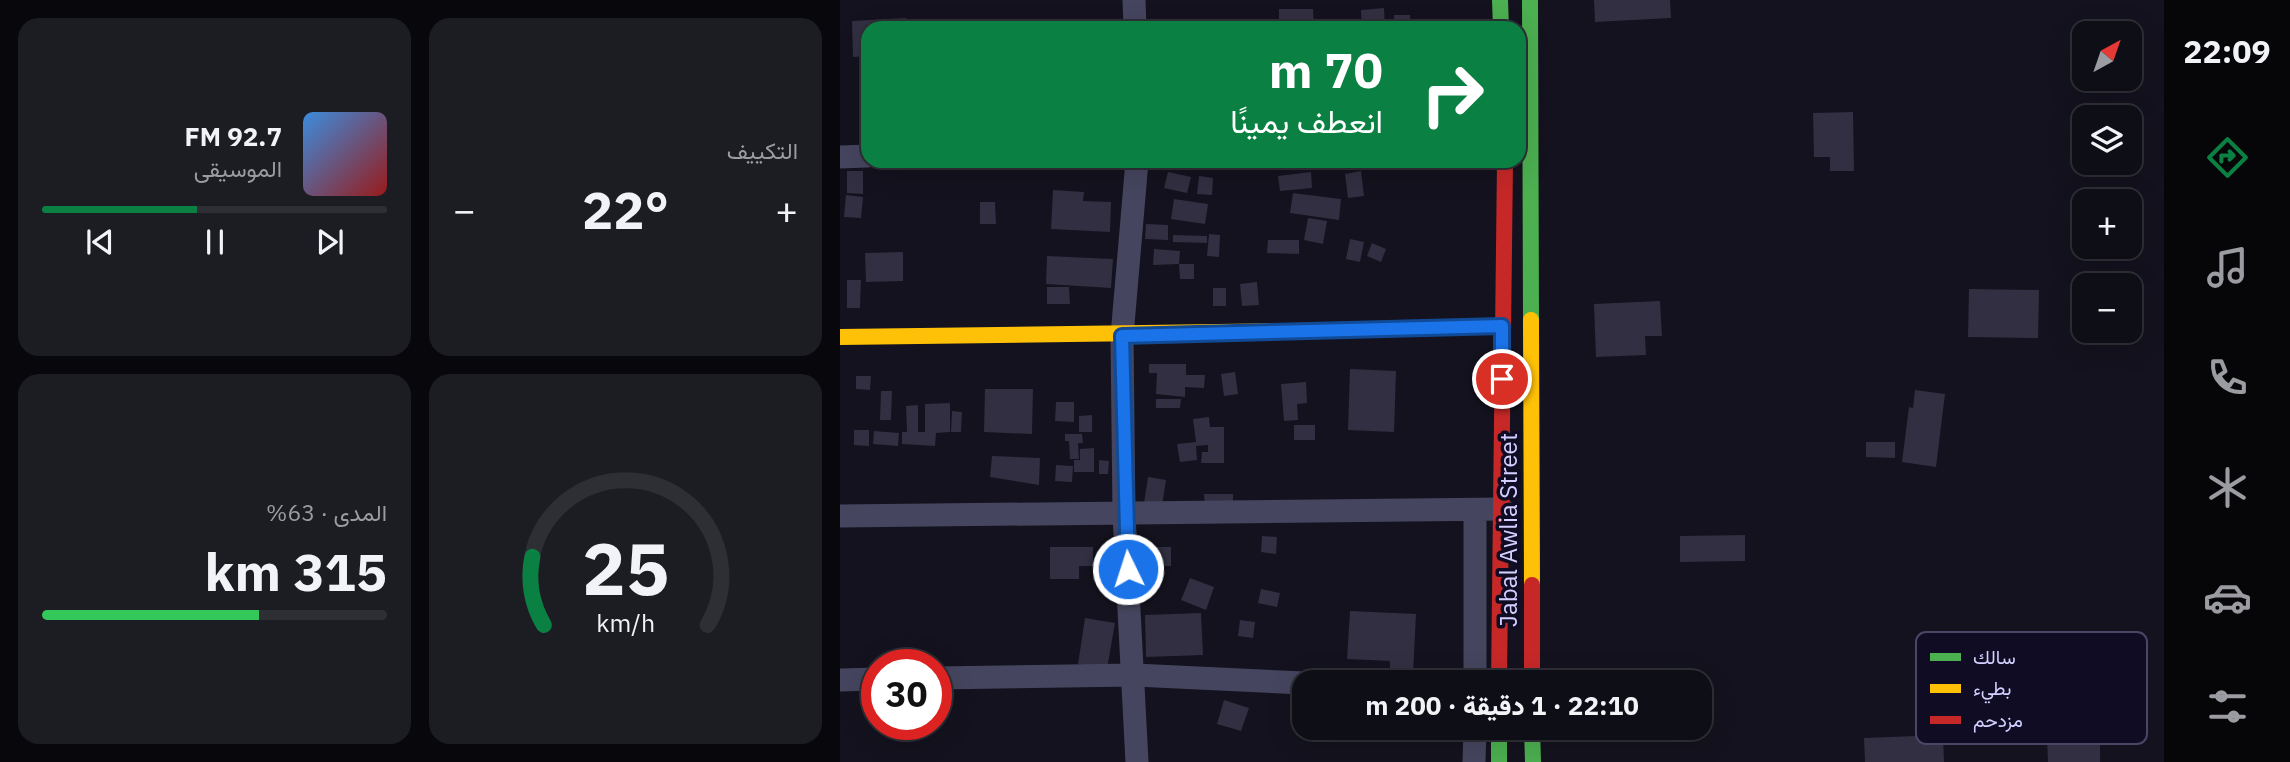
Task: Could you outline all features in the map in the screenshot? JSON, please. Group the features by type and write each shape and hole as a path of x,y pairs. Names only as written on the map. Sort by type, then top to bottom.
{"main road":[{"path":"1500,0 1501,21"},
{"name":"Jabal Awlia Street","path":"1530,0 1532,670"},
{"name":"Jabal Awlia Street","path":"1499,670 1504,168"},
{"path":"840,337 1122,336 1502,326"},
{"path":"1499,740 1499,762"},
{"path":"1532,740 1533,762"}],"street":[{"path":"1134,0 1135,21"},
{"path":"840,157 861,156"},
{"path":"1136,168 1122,336 1124,516 1138,762"},
{"path":"840,516 1124,516 1475,512 1502,509"},
{"path":"1475,512 1475,670"},
{"path":"952,678 1135,675 1292,682"},
{"path":"840,680 861,679"},
{"path":"1475,740 1475,762"}],"building":[{"path":"1594,0 1670,0 1671,18 1595,22"},
{"path":"1384,8 1385,21 1362,21 1361,10"},
{"path":"1279,9 1313,9 1314,21 1279,21"},
{"path":"1394,15 1410,15 1410,21 1394,21"},
{"path":"906,18 906,21 861,21 861,56 853,57 852,21"},
{"path":"1853,112 1854,171 1830,171 1830,157 1814,157 1813,113"},
{"path":"847,171 863,171 863,194 847,193"},
{"path":"1361,171 1364,196 1348,198 1345,174"},
{"path":"1168,172 1191,177 1187,193 1164,188"},
{"path":"1311,172 1312,188 1280,191 1278,176"},
{"path":"1199,176 1213,178 1212,195 1197,194"},
{"path":"1053,190 1084,192 1083,201 1111,202 1110,232 1051,229"},
{"path":"1293,193 1341,199 1339,220 1290,213"},
{"path":"846,195 863,197 861,218 844,217"},
{"path":"1174,199 1208,204 1205,224 1171,219"},
{"path":"980,202 995,202 996,224 980,224"},
{"path":"1308,218 1327,221 1323,244 1304,240"},
{"path":"1146,224 1168,225 1168,240 1145,239"},
{"path":"1209,234 1220,235 1219,257 1207,256"},
{"path":"1173,235 1207,236 1207,243 1173,242"},
{"path":"1350,239 1364,242 1360,262 1346,259"},
{"path":"1268,240 1299,240 1299,254 1267,253"},
{"path":"1372,243 1386,249 1381,262 1367,256"},
{"path":"1154,249 1180,251 1179,264 1153,265"},
{"path":"903,252 903,281 866,282 865,253"},
{"path":"1047,256 1113,259 1111,288 1046,284"},
{"path":"1179,264 1194,264 1194,279 1180,279"},
{"path":"847,280 861,280 860,308 847,308"},
{"path":"1257,282 1259,305 1242,306 1240,284"},
{"path":"1047,287 1069,287 1070,304 1047,304"},
{"path":"1213,288 1226,288 1226,306 1213,306"},
{"path":"1969,289 2039,290 2038,338 1968,337"},
{"path":"1660,301 1662,336 1645,336 1646,355 1596,357 1594,304"},
{"path":"1149,364 1186,364 1186,375 1205,375 1204,388 1185,387 1185,397 1156,394 1157,373 1149,373"},
{"path":"1350,369 1396,371 1394,432 1348,430"},
{"path":"1235,372 1238,394 1224,396 1221,374"},
{"path":"856,376 871,376 870,390 856,389"},
{"path":"1306,382 1307,403 1297,404 1298,420 1284,421 1281,384"},
{"path":"985,389 1033,389 1032,434 984,432"},
{"path":"1915,390 1945,394 1936,467 1902,462 1909,407 1913,408"},
{"path":"881,391 892,391 891,420 880,420"},
{"path":"1156,399 1181,399 1180,408 1156,408"},
{"path":"1056,402 1074,402 1074,422 1055,421"},
{"path":"950,403 950,432 936,433 935,446 902,444 902,432 907,432 906,406 918,405 918,432 925,432 925,404"},
{"path":"952,411 962,412 961,432 951,432"},
{"path":"1092,415 1092,432 1079,432 1079,416"},
{"path":"1209,417 1210,427 1224,427 1224,463 1201,463 1202,452 1208,452 1208,445 1196,446 1197,460 1180,462 1177,444 1196,442 1193,419"},
{"path":"1294,425 1315,425 1315,440 1294,440"},
{"path":"854,430 869,430 869,446 854,445"},
{"path":"874,431 899,433 898,446 873,444"},
{"path":"1065,434 1082,434 1083,443 1078,443 1079,459 1070,459 1069,441 1065,441"},
{"path":"1866,442 1895,442 1895,458 1866,457"},
{"path":"1094,448 1094,472 1074,472 1074,460 1080,460 1080,449"},
{"path":"992,456 1040,458 1039,485 990,477"},
{"path":"1099,460 1109,461 1108,474 1099,474"},
{"path":"1056,465 1073,466 1072,482 1055,481"},
{"path":"1148,477 1166,480 1162,506 1144,503"},
{"path":"1204,494 1233,494 1233,508 1205,508"},
{"path":"1745,535 1745,561 1680,562 1680,536"},
{"path":"1262,536 1277,537 1276,554 1261,552"},
{"path":"1050,547 1093,547 1093,566 1079,566 1079,579 1050,579"},
{"path":"1145,547 1171,547 1171,566 1145,566"},
{"path":"1190,578 1214,587 1206,610 1181,600"},
{"path":"1261,589 1280,593 1277,607 1258,603"},
{"path":"1350,611 1416,614 1413,670 1390,670 1390,661 1347,659"},
{"path":"1201,613 1203,655 1146,657 1145,615"},
{"path":"1085,618 1115,623 1107,669 1078,664"},
{"path":"1240,620 1255,622 1253,638 1238,636"},
{"path":"1224,700 1249,708 1241,731 1217,724"},
{"path":"1916,736 1916,744 1943,744 1944,762 1865,762 1864,738"},
{"path":"2047,744 2100,744 2100,762 2048,762"}],"traffic: fast":[{"path":"1500,0 1501,21"},
{"path":"1530,0 1531,320"},
{"path":"1499,740 1499,762"},
{"path":"1532,740 1533,762"}],"traffic: slow":[{"path":"1531,320 1532,585"},
{"path":"840,337 1295,331"}],"traffic: jam":[{"path":"1499,670 1505,168"},
{"path":"1295,331 1502,326"},
{"path":"1532,585 1532,670"}],"route":[{"path":"1128,569 1124,516 1122,336 1502,326 1502,379"}]}
